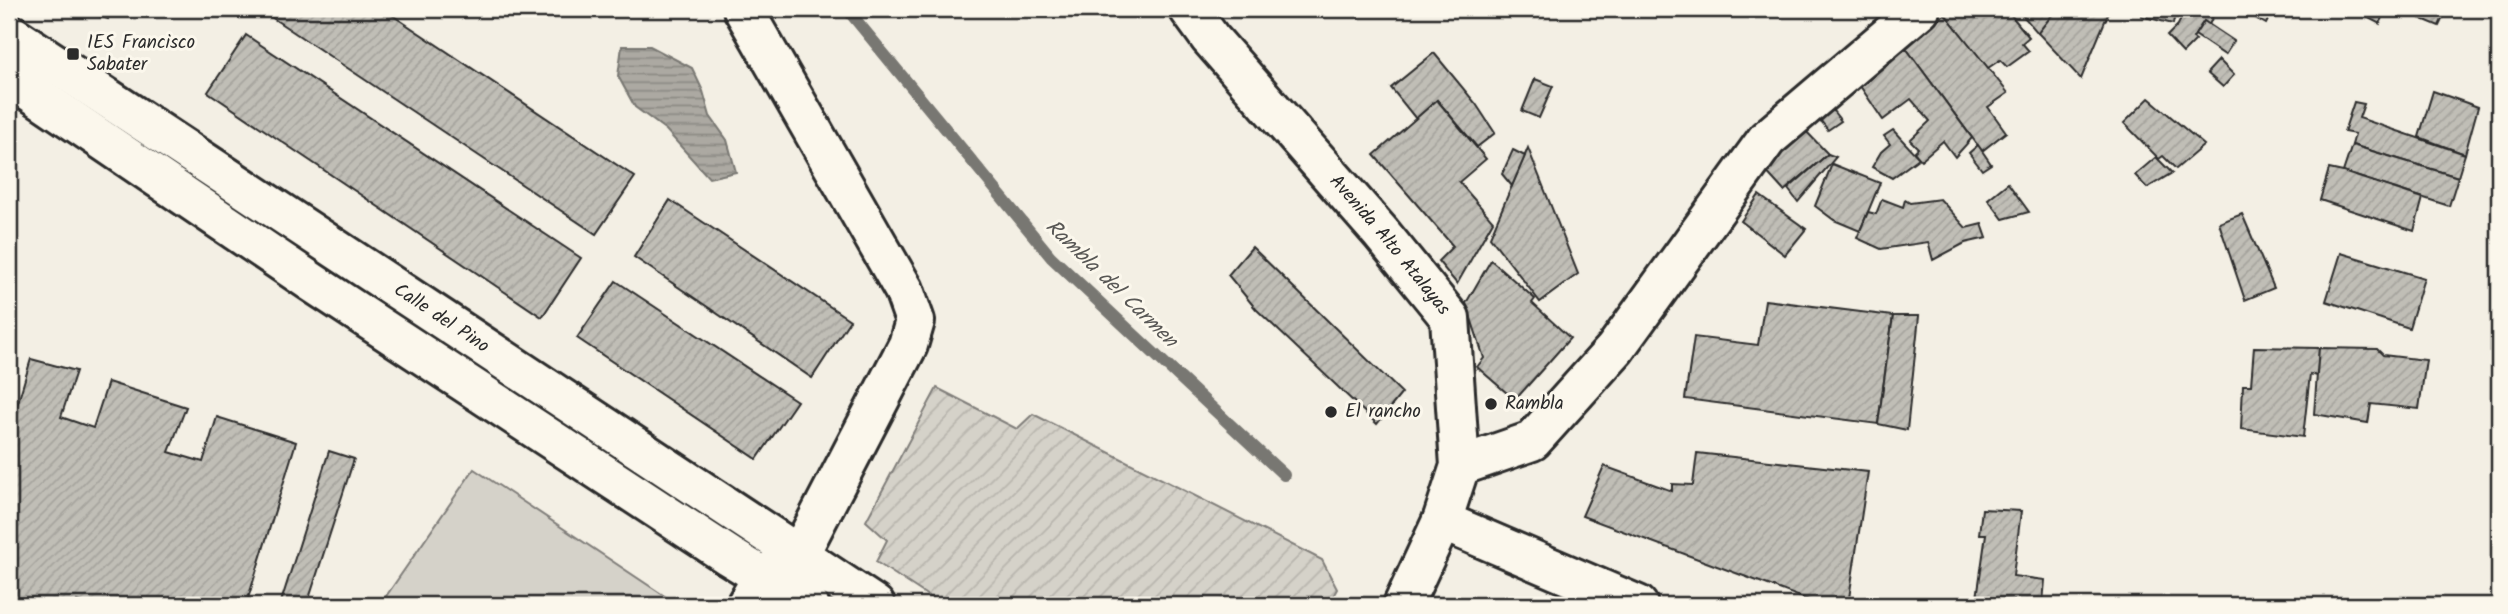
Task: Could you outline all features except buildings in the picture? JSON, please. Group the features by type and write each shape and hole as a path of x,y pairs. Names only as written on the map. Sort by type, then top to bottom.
{"street":[{"path":"743,9 904,290 915,321 908,345 799,555 755,590"},
{"name":"Avenida Alto Atalayas","path":"1189,9 1210,38 1381,233 1450,318 1460,466 1442,522 1404,605"},
{"path":"1460,466 1532,441 1615,349 1767,139 1920,9"},
{"name":"Calle del Pino","path":"9,33 875,605"},
{"path":"9,77 325,291 729,556 755,590 805,604 799,555"},
{"path":"1442,522 1621,602"}],"shaded area":[{"path":"622,46 650,46 692,68 703,91 710,116 727,140 736,172 709,178 666,130 635,107 618,76"},
{"path":"937,388 1017,429 1033,414 1322,560 1337,589 1328,605 942,605 876,562 887,540 866,521"},
{"path":"474,469 678,605 380,605"}],"waterway":[{"name":"Rambla del Carmen","path":"847,9 1051,257 1284,475"}],"place":[{"name":"IES Francisco Sabater","path":"73,54"},
{"name":"Rambla","path":"1491,404"},
{"name":"El rancho","path":"1331,412"}]}
